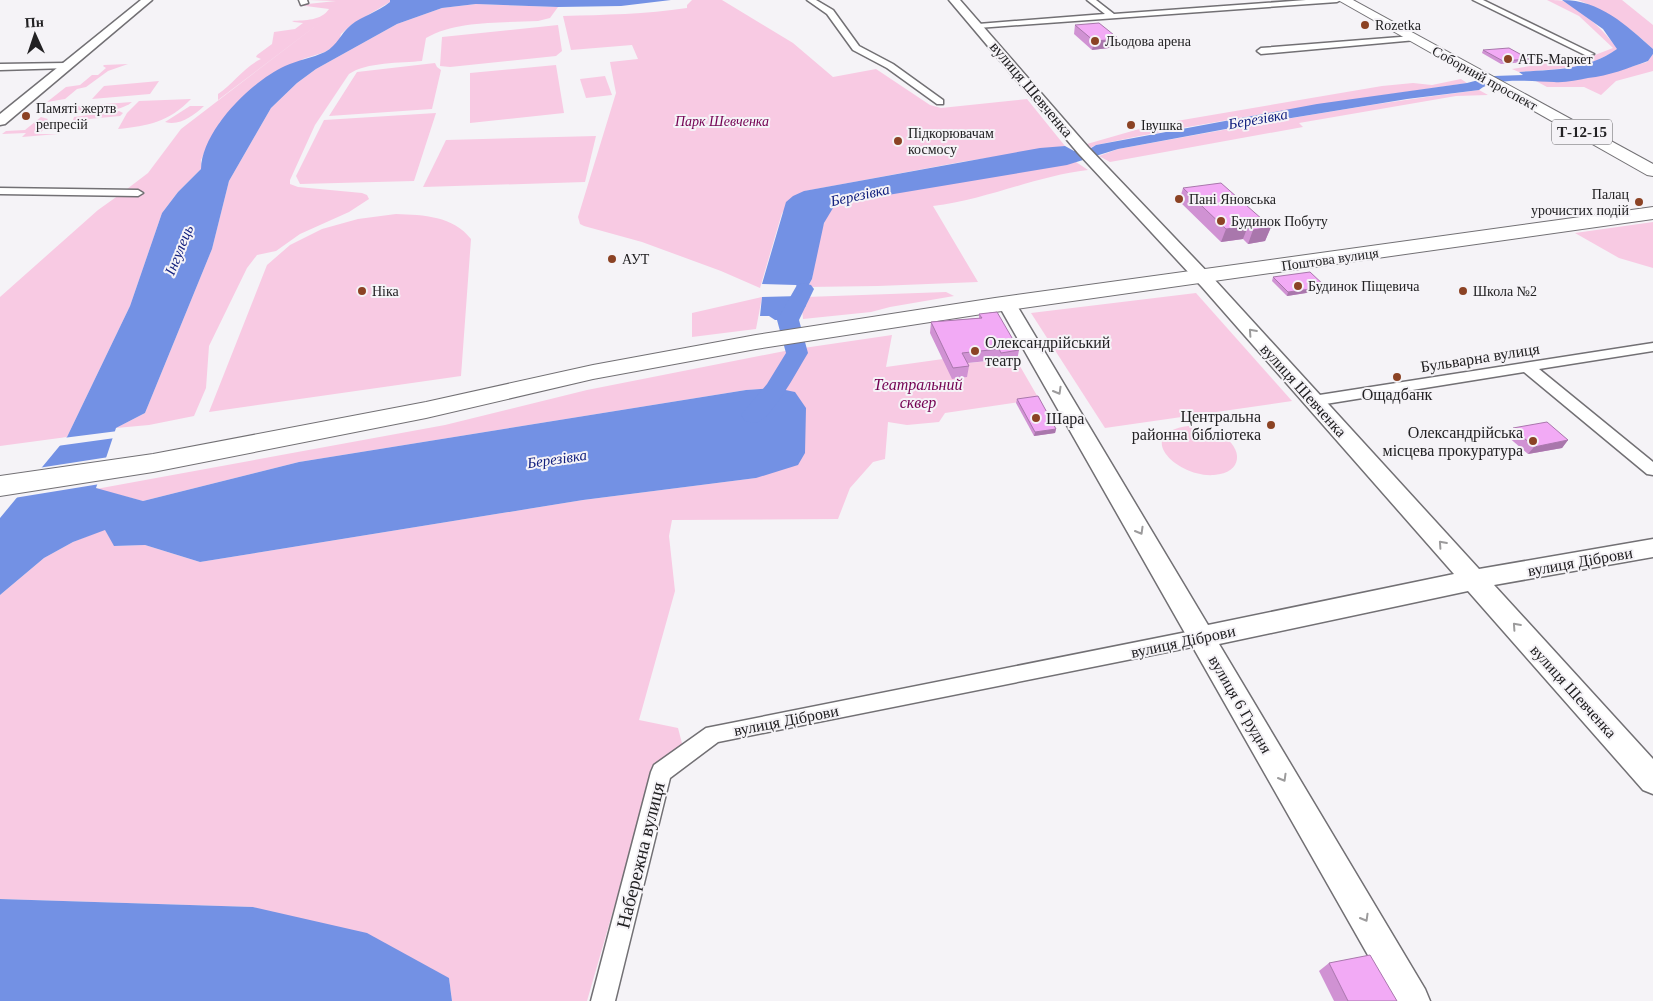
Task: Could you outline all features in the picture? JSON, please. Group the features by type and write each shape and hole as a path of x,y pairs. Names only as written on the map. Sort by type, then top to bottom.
{"highway":[{"name":"Соборний проспект","path":"1344,0 1653,171"},
{"name":"Поштова вулиця","path":"0,486 153,463 426,410 592,372 756,342 1007,304 1653,212"}],"street":[{"path":"0,121 147,0"},
{"path":"810,0 830,12 856,48 890,66 940,102"},
{"name":"вулиця Шевченка","path":"954,0 1083,150 1203,277 1653,780"},
{"path":"1091,0 1112,16"},
{"path":"978,26 1337,0"},
{"path":"1477,0 1590,54"},
{"path":"1261,51 1413,38"},
{"path":"0,67 66,66"},
{"path":"0,191 138,193"},
{"name":"вулиця 6 Грудня","path":"1007,304 1413,1001"},
{"name":"Бульварна вулиця","path":"1313,400 1653,347"},
{"path":"1527,367 1653,470"},
{"name":"вулиця Діброви","path":"714,734 1202,637 1475,580 1653,548"},
{"name":"Набережна вулиця","path":"602,1001 661,772 714,734"}],"green space":[{"path":"308,0 390,0 390,2 351,25 341,34 339,42 334,46 325,52 303,59 220,122 201,160 201,169 178,192 162,213 130,306 67,437 0,446 0,297 98,210 119,195 143,194 145,192 127,189 148,173 181,129 326,18 218,100 218,94 249,66 261,59 256,57 272,44 274,32 295,29 303,23 292,21 317,18 329,9 298,5 336,1"},
{"name":"Парк Шевченка","path":"692,0 722,0 793,43 833,77 876,69 930,105 941,108 1027,99 1065,146 961,162 805,191 782,213 760,288 721,271 642,242 584,226 580,224 578,217 616,93 610,62 638,59 632,45 571,50 563,16 672,10 687,8 687,5"},
{"path":"1547,0 1563,1 1579,10 1600,28 1618,49 1606,56 1582,65 1519,72 1512,69 1595,55 1613,48 1579,16"},
{"path":"1578,0 1622,0 1653,25 1653,49 1618,21"},
{"path":"476,4 558,7 550,18 538,21 466,25 438,32 426,38 422,61 374,65 349,74 315,125 290,180 290,184 298,187 362,193 367,195 369,199 349,212 300,234 276,251 257,255 247,268 209,346 206,388 194,416 149,425 116,428 145,413 212,249 229,181 271,108 297,83 316,69 397,24 442,8"},
{"path":"558,25 562,51 556,56 450,67 440,66 442,37"},
{"path":"1653,54 1653,71 1616,81 1601,95 1584,87 1547,87 1534,80 1563,81 1591,77 1647,62"},
{"path":"435,63 441,70 432,109 329,116 357,72"},
{"path":"128,64 108,71 86,87 77,89 65,99 47,102 66,87 80,85 92,75 98,75 106,68 104,65"},
{"path":"556,65 564,113 470,123 470,73"},
{"path":"605,76 612,95 586,98 580,79"},
{"path":"1461,79 1467,83 1235,119 1096,145 1090,148 1087,144 1153,125 1382,86 1413,83 1432,85"},
{"path":"159,81 150,94 92,99 104,86"},
{"path":"1479,90 1488,95 1456,96 1299,123 1303,127 1110,162 1099,156 1118,149 1343,109"},
{"path":"191,99 183,107 166,118 148,124 118,129 127,113 139,101"},
{"path":"132,102 120,108 104,111 73,109 77,106"},
{"path":"190,106 204,106 191,117 176,123 165,122"},
{"path":"119,111 123,113 120,116 79,120 77,122 73,120 74,117"},
{"path":"436,113 414,181 300,184 296,176 324,120"},
{"path":"41,117 48,119 45,122 50,123 39,134 58,134 22,137 26,133 2,134 6,131 25,130"},
{"path":"596,136 585,182 423,187 446,140"},
{"path":"1076,162 1088,170 1049,177 972,199 933,206 978,282 808,287 812,279 822,228 826,218 837,205 851,200"},
{"name":"Ніка","path":"396,214 427,216 447,221 464,231 471,239 461,376 209,412 267,265 290,245 322,229 358,219"},
{"path":"1653,222 1653,268 1619,258 1575,233"},
{"path":"946,292 954,296 871,312 803,319 802,309 806,306 806,297"},
{"path":"1196,293 1292,401 1105,428 1031,313"},
{"path":"762,297 756,329 692,337 692,313"},
{"name":"Театральний сквер","path":"892,335 886,367 943,359 961,364 997,360 999,364 1017,361 1039,399 945,413 939,422 907,425 888,422 885,459 873,462 850,488 838,519 672,520 669,536 675,591 639,720 678,728 683,747 654,769 587,1001 452,1001 449,978 253,907 0,899 0,595 44,558 73,542 105,529 115,546 145,545 200,562 583,500 756,478 776,388 746,390 299,462 143,501 96,489 445,425 587,390 790,350"},
{"path":"1188,426 1209,429 1228,440 1234,446 1237,459 1231,470 1214,475 1200,474 1187,470 1166,455 1162,446 1163,437 1172,431"}],"water":[{"name":"Інгулець","path":"390,0 671,0 621,6 558,7 476,4 442,8 397,24 316,69 297,83 271,108 229,181 212,249 145,413 116,428 96,488 143,501 299,462 746,390 776,388 795,392 806,408 805,453 798,465 756,478 583,500 200,562 145,545 114,546 105,530 73,542 44,558 0,595 0,518 67,437 130,306 162,213 178,192 201,169 204,154 219,123 231,108 258,83 285,66 325,52 333,46 351,25 390,2"},
{"path":"1562,0 1588,4 1612,16 1653,49 1653,54 1648,61 1596,77 1562,82 1504,81 1479,90 1407,99 1242,126 1118,149 1067,165 846,202 833,208 824,223 812,279 806,290 806,306 797,313 793,320 775,320 769,316 760,316 762,297 800,296 799,288 796,285 762,284 786,202 804,191 1040,148 1065,146 1074,151 1088,150 1096,145 1317,104 1467,83 1494,76 1523,75 1519,72 1570,68 1593,61 1617,49 1603,29"},
{"path":"0,899 253,907 367,933 449,978 452,1001 0,1001"}],"pier":[{"path":"118,431 115,438 57,446 63,438"},
{"path":"109,457 100,484 14,498 38,468"}],"building":[{"path":"1099,23 1119,39 1094,41 1075,25"},
{"name":"АТБ-Маркет","path":"1509,48 1529,59 1503,61 1483,50"},
{"path":"1221,183 1271,227 1253,230 1248,226 1226,229 1183,188"},
{"name":"Будинок Піщевича","path":"1310,272 1326,287 1288,292 1273,277"},
{"name":"Олександрійський театр","path":"997,312 1019,350 1001,353 999,349 962,353 969,366 953,368 931,322 982,318 979,314"},
{"name":"Шара","path":"1038,396 1056,429 1035,432 1017,399"},
{"path":"1547,422 1568,440 1534,447 1513,428"},
{"path":"1370,955 1397,1001 1348,1001 1329,963"}],"waterway":[{"name":"Березівка","path":"753,415 776,388 797,353 788,320 804,289"}],"place":[{"name":"Rozetka","path":"1365,25"},
{"name":"Льодова арена","path":"1095,41"},
{"name":"АТБ-Маркет","path":"1508,59"},
{"name":"Памяті жертв репресій","path":"26,116"},
{"name":"Івушка","path":"1131,125"},
{"name":"Підкорювачам космосу","path":"898,141"},
{"name":"Пані Яновська","path":"1179,199"},
{"name":"Палац урочистих подій","path":"1639,202"},
{"name":"Будинок Побуту","path":"1221,221"},
{"name":"АУТ","path":"612,259"},
{"name":"Будинок Піщевича","path":"1298,286"},
{"name":"Ніка","path":"362,291"},
{"name":"Школа №2","path":"1463,291"},
{"name":"Олександрійський театр","path":"975,351"},
{"name":"Ощадбанк","path":"1397,377"},
{"name":"Шара","path":"1036,418"},
{"name":"Центральна районна бібліотека","path":"1271,425"},
{"name":"Олександрійська місцева прокуратура","path":"1533,441"}]}
